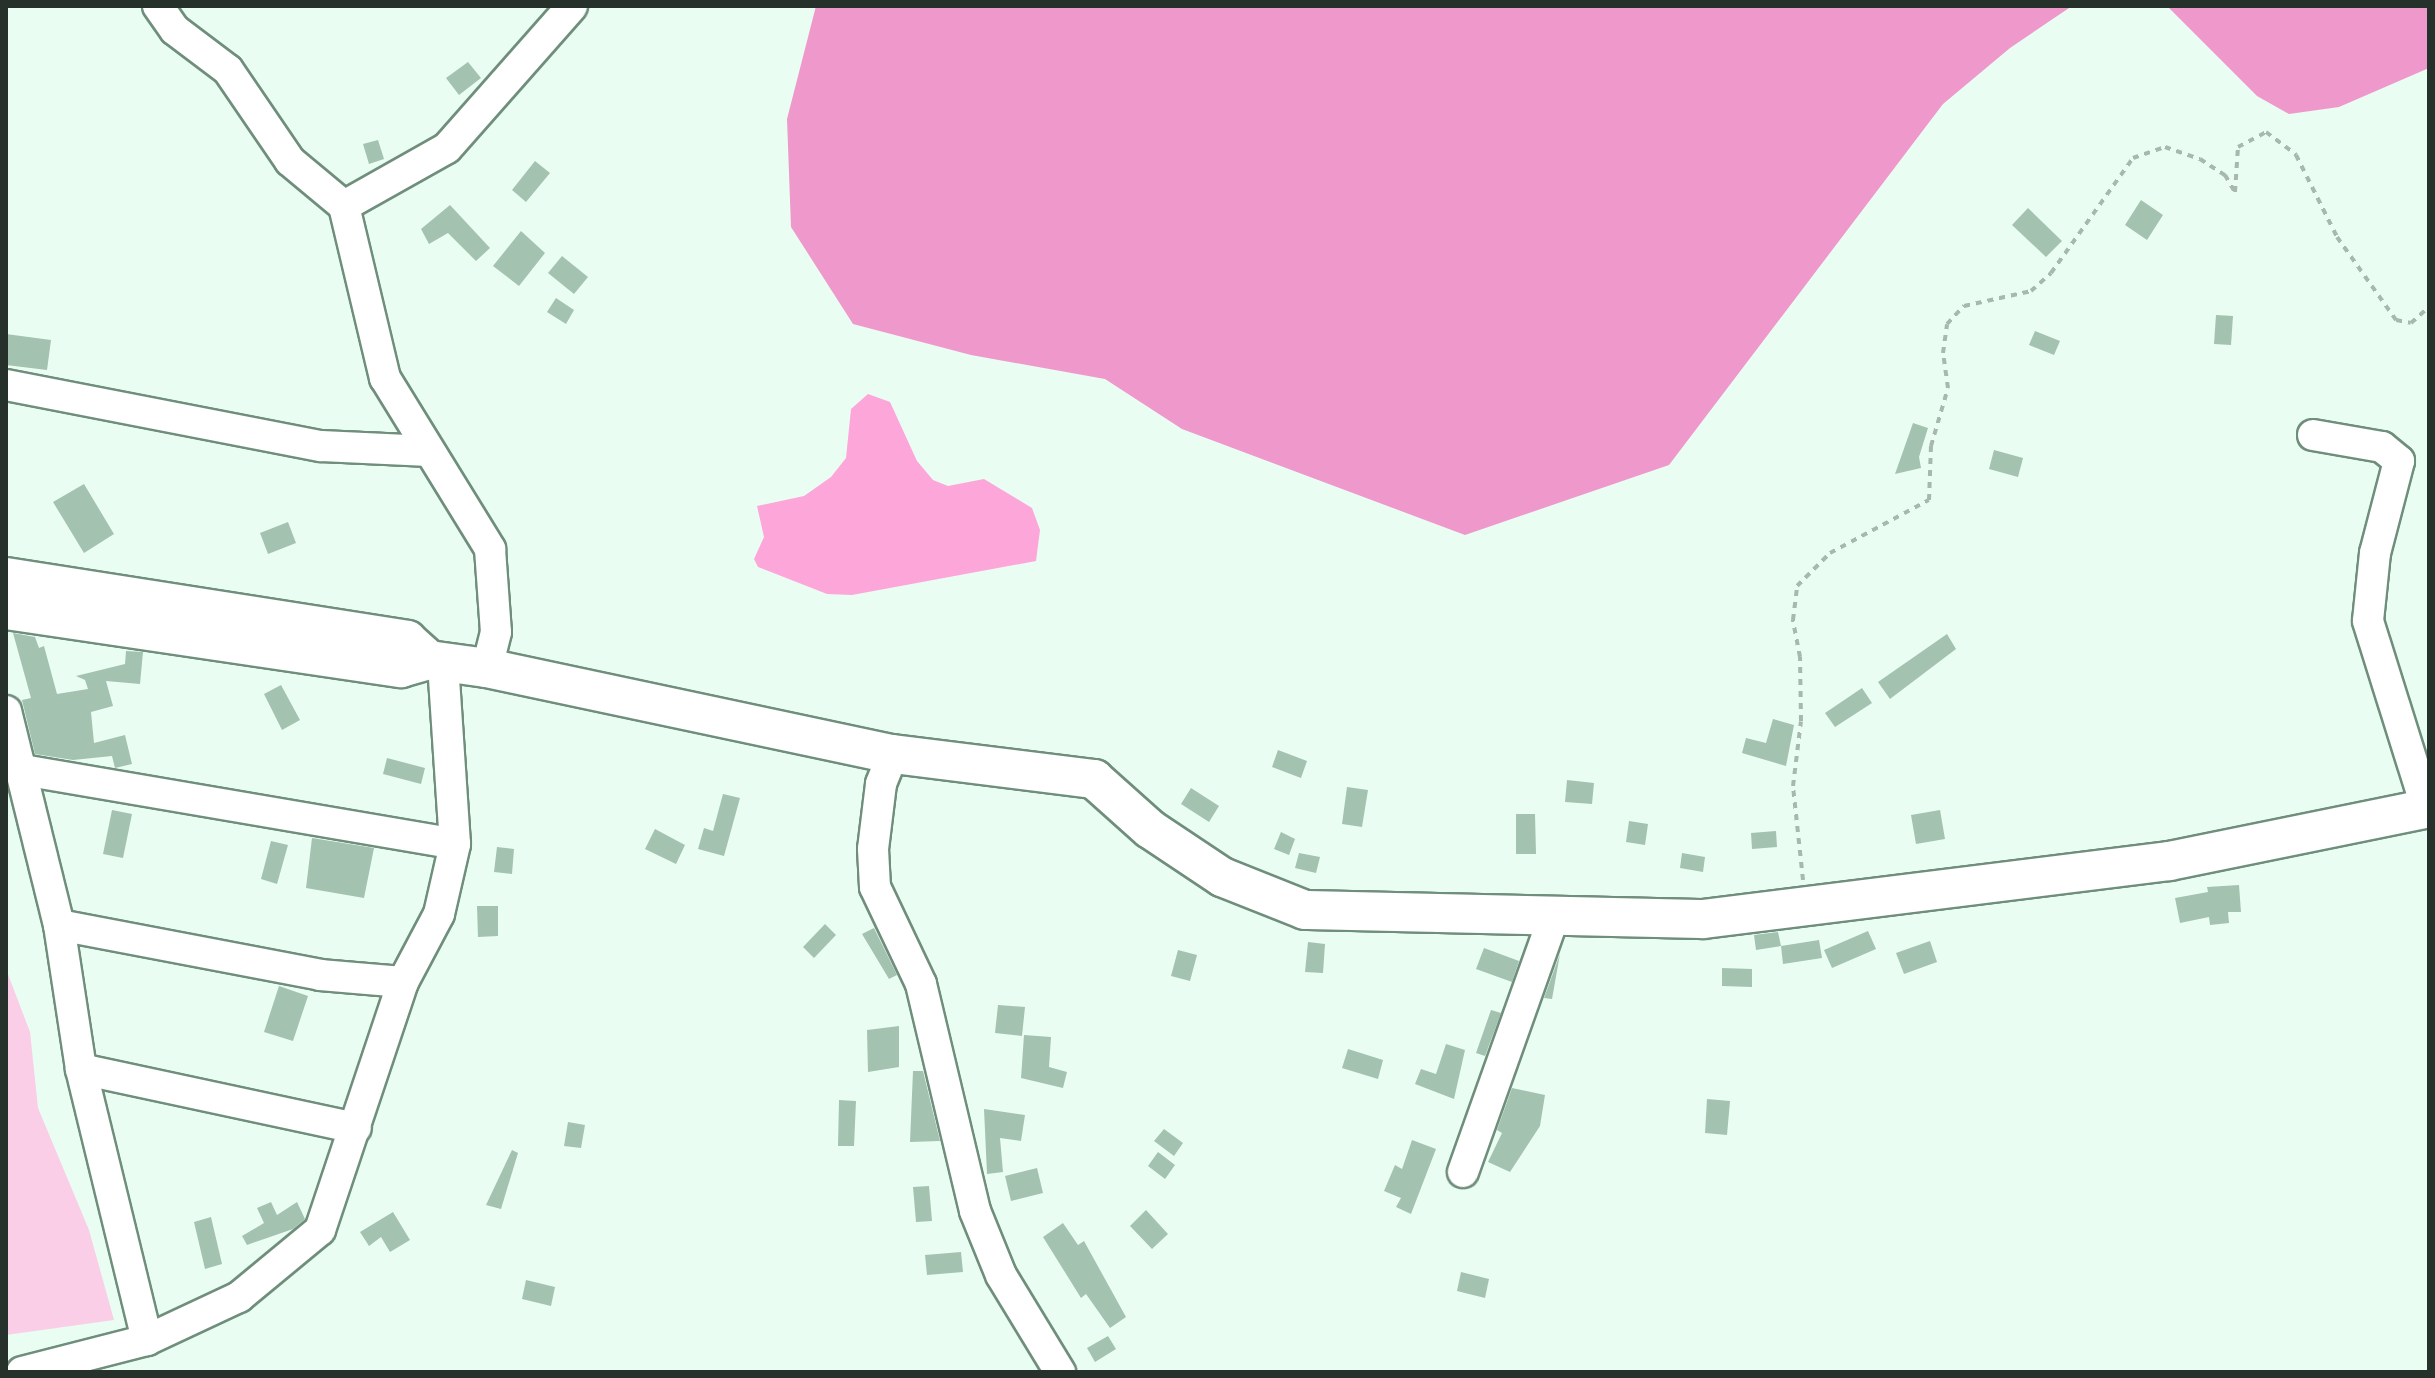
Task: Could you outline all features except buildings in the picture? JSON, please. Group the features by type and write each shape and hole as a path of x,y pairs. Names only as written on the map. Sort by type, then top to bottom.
{"main road":[{"path":"6,577 407,640 436,661"},
{"path":"6,610 401,668 436,661 487,668 893,754 1094,779 1150,829 1222,877 1305,910 1703,919 1806,902 1901,898 2169,861 2428,808"}],"street":[{"path":"158,6 175,30 228,70 290,161 344,206 385,378 490,549 496,632 487,668"},
{"path":"344,206 447,148 572,6"},
{"path":"6,385 321,446 429,451"},
{"path":"2313,435 2382,447 2399,461 2375,553 2368,621 2428,808"},
{"path":"22,1372 147,1340 239,1297 320,1230 339,1162 356,1128 403,982 439,914 455,844 436,661"},
{"path":"6,711 17,769 59,925 81,1069 147,1340"},
{"path":"893,754 881,784 873,849 875,887 921,984 975,1211 1001,1275 1043,1352 1060,1372"},
{"path":"17,769 455,844"},
{"path":"1463,1172 1554,917"},
{"path":"59,925 320,975 403,982"},
{"path":"81,1069 356,1128"}],"path":[{"path":"1806,902 1793,786 1801,721 1800,657 1793,620 1797,586 1830,553 1929,500 1931,446 1948,388 1943,353 1947,324 1964,306 2031,291 2051,273 2133,158 2165,147 2200,159 2225,175 2235,192 2238,147 2266,132 2296,155 2337,237 2396,320 2411,323 2429,307"}],"shaded area":[{"path":"816,6 2072,6 2010,48 1943,104 1669,465 1465,535 1182,429 1105,379 971,355 853,324 791,227 787,119"},
{"path":"2167,6 2429,6 2429,68 2339,107 2289,114 2257,96"},
{"path":"868,394 890,402 917,461 933,480 948,486 984,479 1032,508 1040,530 1036,561 852,595 827,594 758,567 754,559 764,537 757,506 804,496 831,477 846,458 851,409"},
{"path":"6,969 30,1032 38,1108 89,1230 114,1320 6,1335"}]}
